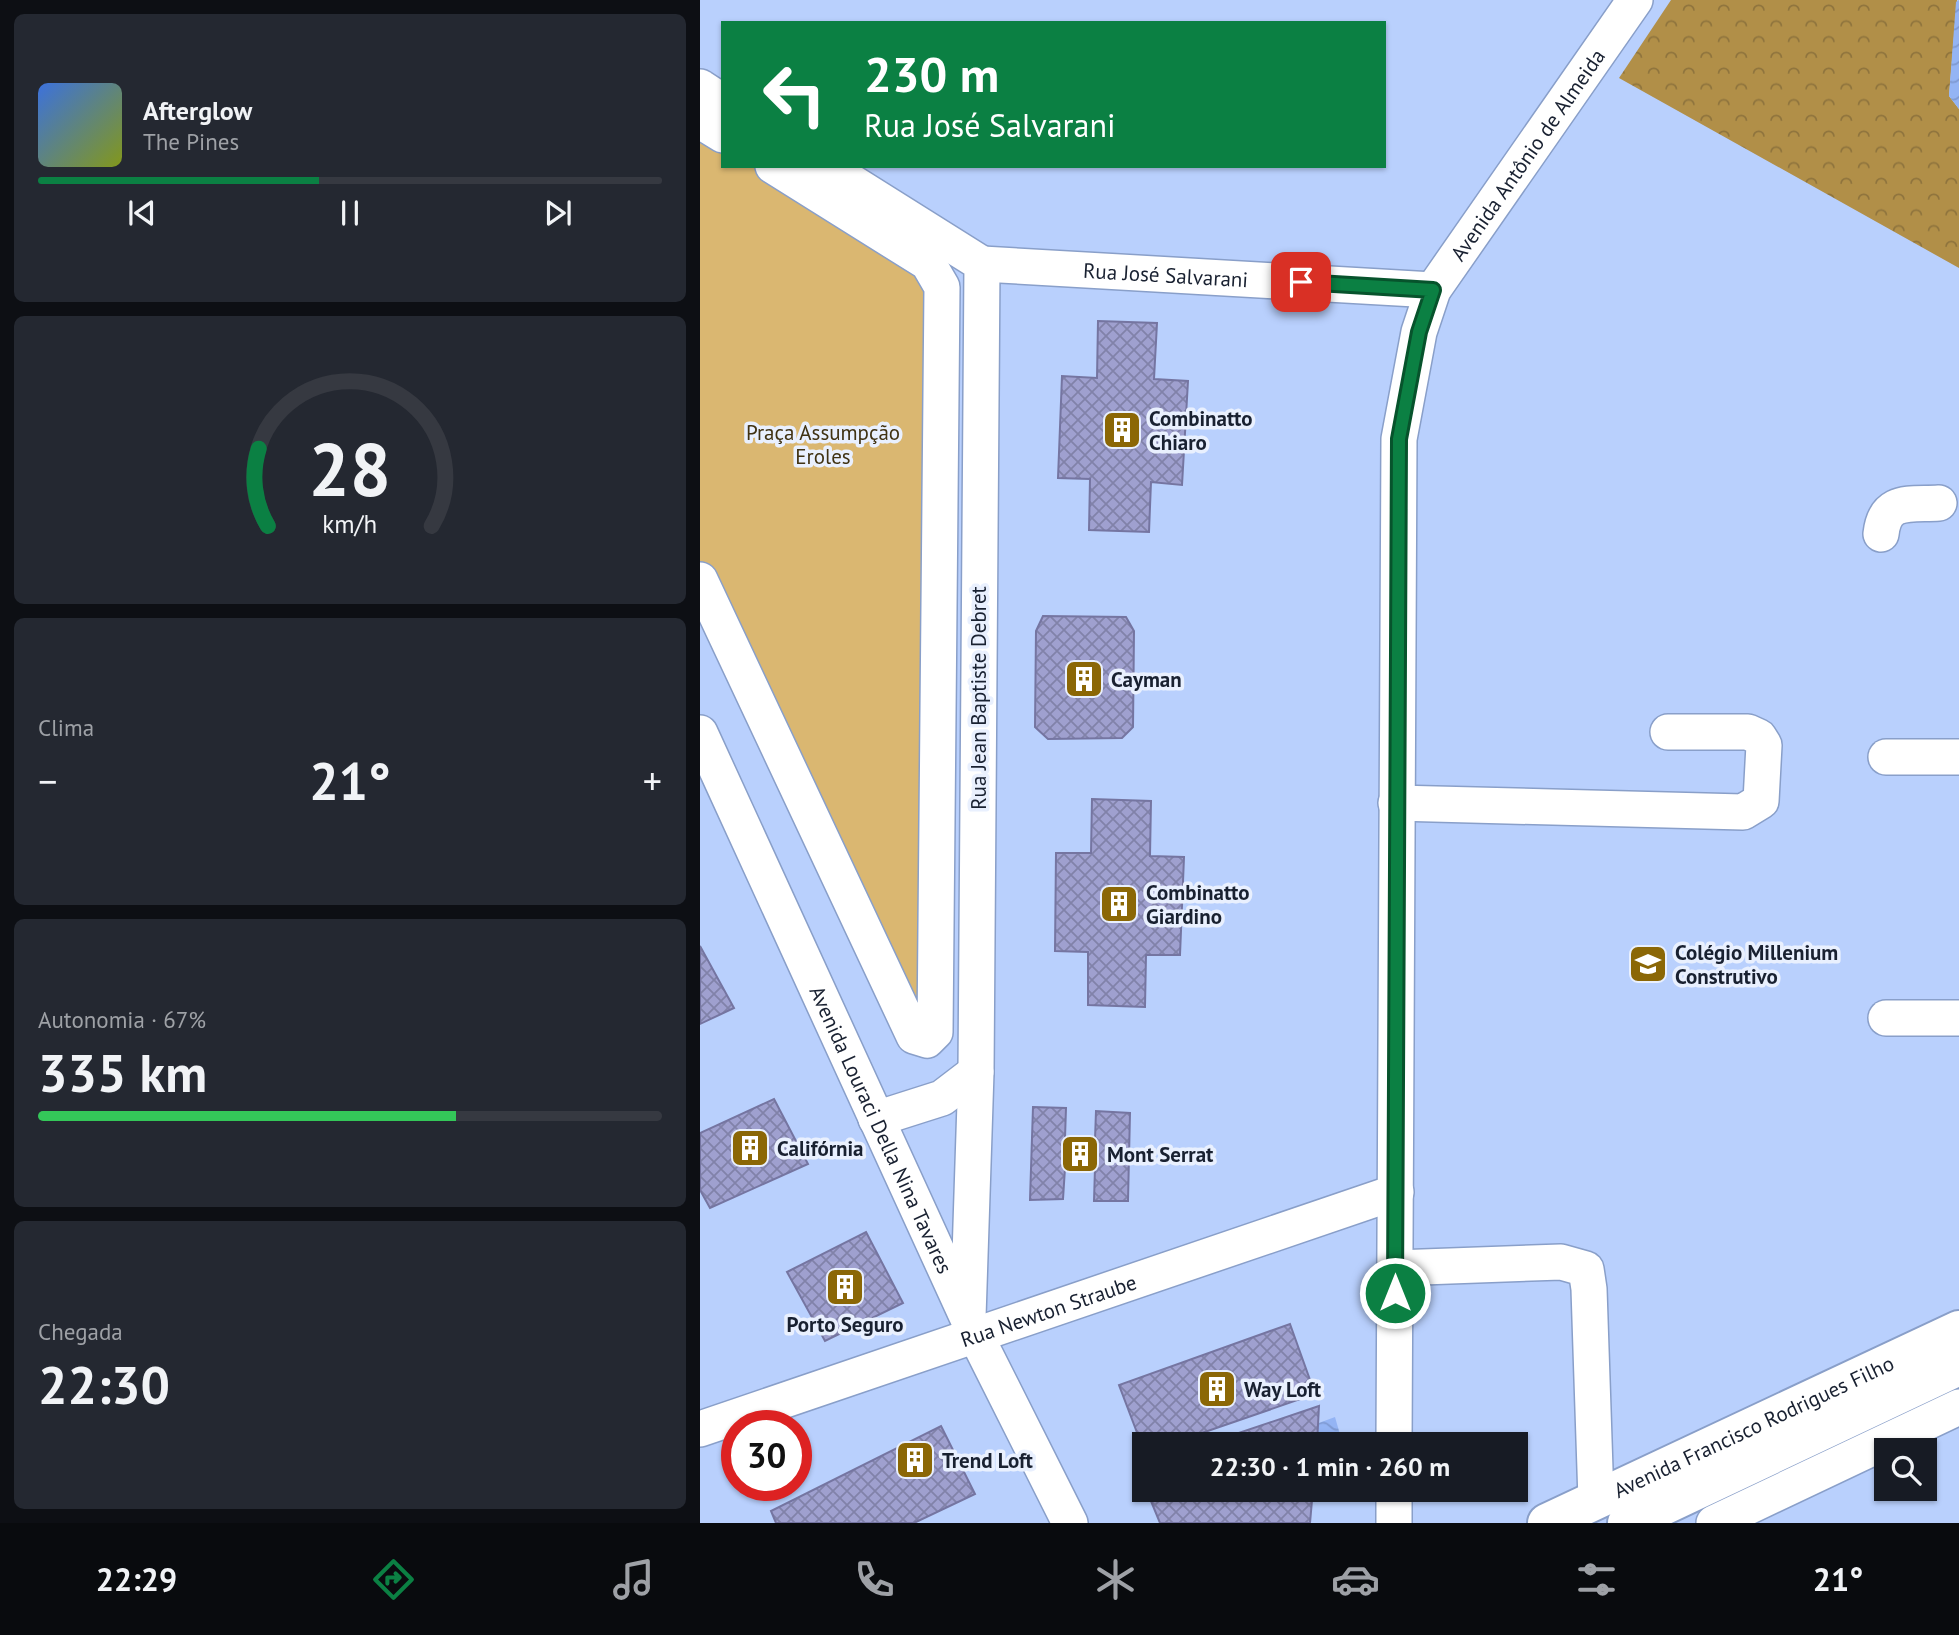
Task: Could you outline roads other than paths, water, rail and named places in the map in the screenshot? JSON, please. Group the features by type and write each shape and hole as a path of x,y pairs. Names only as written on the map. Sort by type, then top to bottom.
{"main road":[{"name":"Avenida Francisco Rodrigues Filho","path":"1547,1523 1959,1330"},
{"name":"Avenida Francisco Rodrigues Filho","path":"1626,1523 1959,1366"}],"street":[{"name":"Avenida Antônio de Almeida","path":"1394,1432 1399,439 1419,332 1433,290 1635,0"},
{"path":"700,87 721,101"},
{"path":"700,121 721,134"},
{"path":"700,580 914,1036 927,1040 935,1032 942,287 929,263 776,168"},
{"path":"829,168 982,264"},
{"name":"Rua José Salvarani","path":"982,264 1433,290"},
{"name":"Rua Jean Baptiste Debret","path":"972,1325 982,264"},
{"path":"1881,534 1884,514 1891,509 1939,503"},
{"path":"1396,803 1743,811 1761,801 1764,745 1759,737 1748,732 1668,732"},
{"name":"Avenida Louraci Della Nina Tavares","path":"701,738 972,1325 1070,1523"},
{"path":"1886,757 1959,757"},
{"path":"1885,1018 1959,1018"},
{"path":"876,1119 942,1098 976,1072"},
{"name":"Rua Newton Straube","path":"700,1429 972,1325 1396,1192"},
{"path":"1395,1268 1561,1262 1586,1269 1590,1289 1596,1500"},
{"path":"1723,1521 1959,1407"},
{"path":"1394,1502 1394,1523"}],"water":[{"path":"1959,0 1959,109 1949,96 1956,2"},
{"path":"1335,1417 1339,1432 1297,1432"}],"place":[{"name":"Combinatto Chiaro","path":"1122,430"},
{"name":"Cayman","path":"1084,679"},
{"name":"Combinatto Giardino","path":"1119,904"},
{"name":"Colégio Millenium Construtivo","path":"1648,964"},
{"name":"Califórnia","path":"750,1148"},
{"name":"Mont Serrat","path":"1080,1154"},
{"name":"Porto Seguro","path":"845,1287"},
{"name":"Way Loft","path":"1217,1389"},
{"name":"Trend Loft","path":"915,1460"}],"park label":[{"name":"Praça Assumpção Eroles","path":"823,444"}]}
